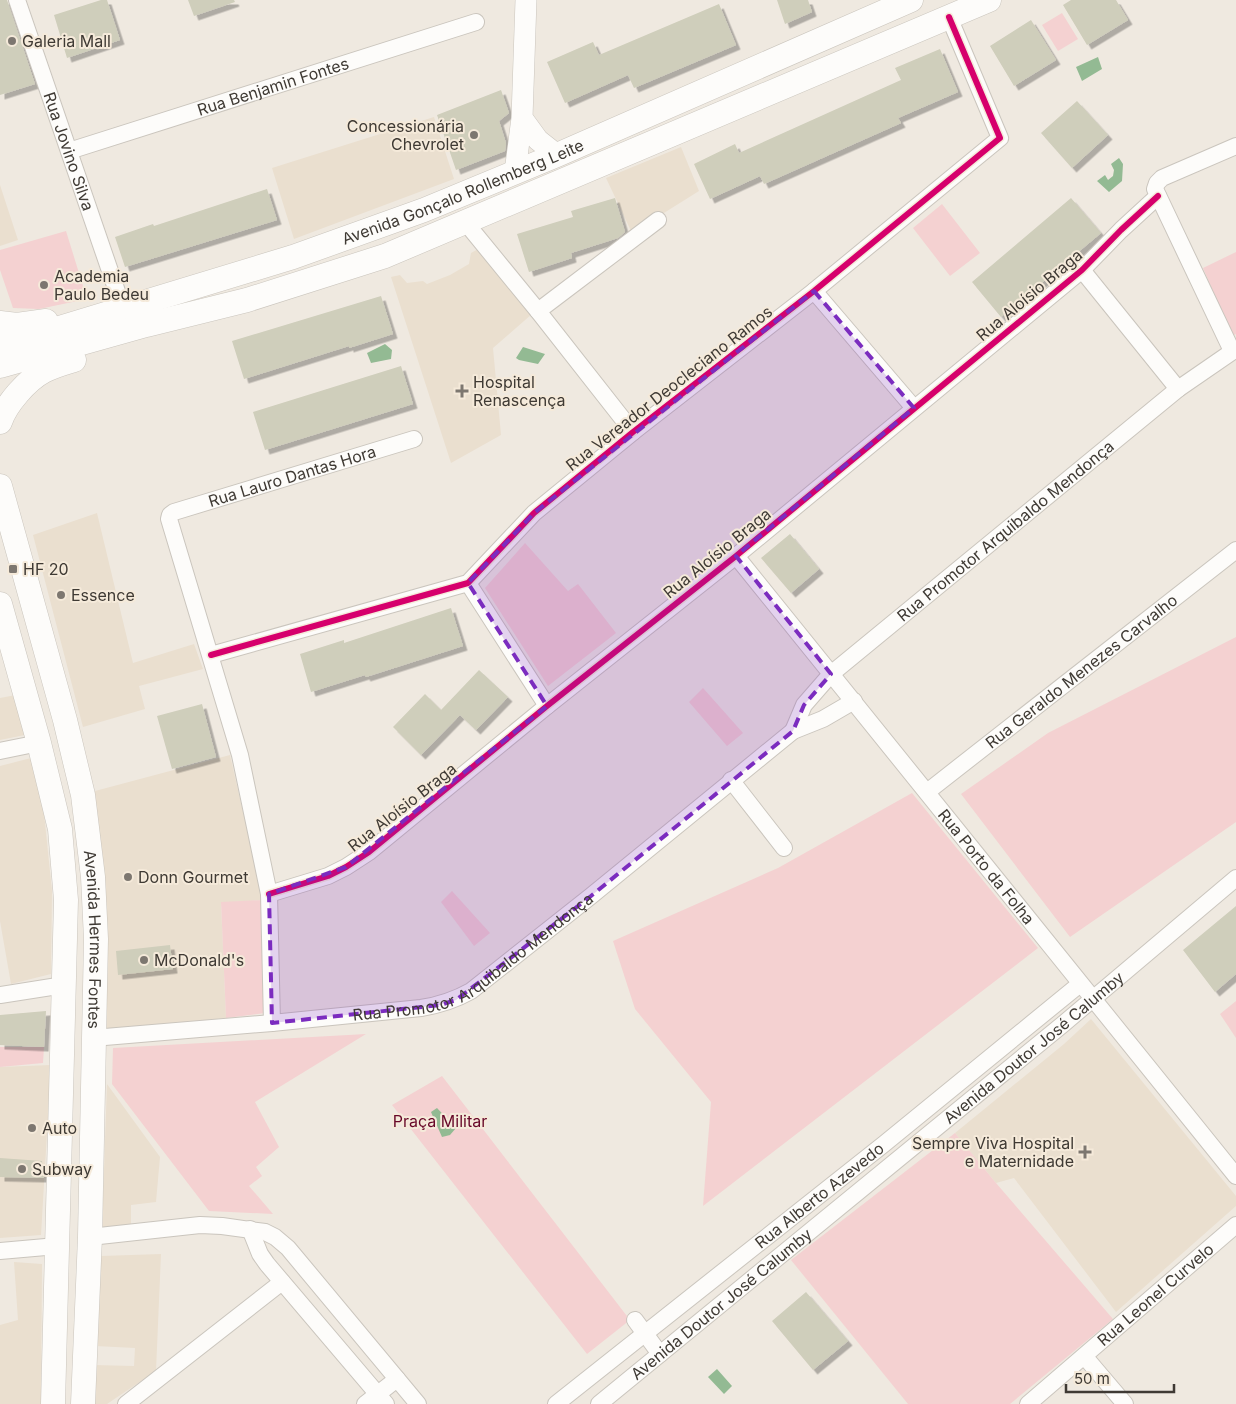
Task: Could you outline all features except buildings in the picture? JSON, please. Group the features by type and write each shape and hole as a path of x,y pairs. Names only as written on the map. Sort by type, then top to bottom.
{"main road":[{"name":"Avenida Gonçalo Rollemberg Leite","path":"0,346 137,310 206,284 293,257 424,210 557,155 911,0"},
{"name":"Avenida Gonçalo Rollemberg Leite","path":"137,310 247,300 385,256 989,0"},
{"path":"3,408 34,377 45,370 194,324 218,315 247,300"},
{"path":"0,322 17,325 137,310"},
{"path":"0,366 137,310"},
{"name":"Avenida Hermes Fontes","path":"0,486 65,720 83,795 93,877 96,939 90,1237 83,1404"},
{"name":"Avenida Hermes Fontes","path":"0,604 39,743 60,829 66,900 53,1404"}],"street":[{"name":"Rua Jovino Silva","path":"17,0 69,151 137,310"},
{"path":"515,172 522,118 526,0"},
{"name":"Rua Vereador Deocleciano Ramos","path":"468,582 534,513 632,432 814,290 1000,138 949,17"},
{"name":"Rua Benjamin Fontes","path":"69,151 476,22"},
{"path":"522,118 538,140 557,155"},
{"name":"Rua Aloísio Braga","path":"270,894 328,876 369,852 547,706 736,556 1082,270 1157,193 1157,183 1162,178 1236,146"},
{"path":"1157,193 1234,350"},
{"path":"538,311 658,220"},
{"path":"466,223 538,311 632,432"},
{"path":"1082,270 1178,388"},
{"path":"814,290 914,408"},
{"name":"Rua Promotor Arquibaldo Mendonça","path":"793,731 804,705 832,674 1178,388 1234,350"},
{"name":"Rua Lauro Dantas Hora","path":"211,655 169,519 170,515 174,512 414,439"},
{"name":"Rua Geraldo Menezes Carvalho","path":"927,792 1236,550"},
{"name":"Rua Porto da Folha","path":"736,556 1236,1176"},
{"path":"272,1023 270,894 240,755 211,655 468,582 547,706"},
{"name":"Rua Promotor Arquibaldo Mendonça","path":"93,1038 272,1023 440,1005 456,1000 471,991 591,896 793,731 823,719 854,702"},
{"path":"0,751 39,743"},
{"path":"731,780 784,848"},
{"name":"Avenida Doutor José Calumby","path":"599,1404 1062,1024 1236,878"},
{"name":"Rua Alberto Azevedo","path":"556,1404 884,1144 1080,984"},
{"path":"0,995 64,985"},
{"path":"1050,1009 1062,1024"},
{"path":"884,1144 897,1160"},
{"path":"90,1237 200,1225 250,1229 265,1232 275,1237 288,1248 418,1404"},
{"name":"Rua Leonel Curvelo","path":"1028,1404 1236,1225"},
{"path":"250,1229 260,1254 376,1401 397,1379"},
{"path":"0,1251 58,1246"},
{"path":"126,1404 282,1282"},
{"path":"635,1320 660,1354"},
{"path":"1085,1356 1125,1404"}],"highlighted area":[{"path":"814,291 914,408 736,556 831,674 804,705 793,731 591,896 456,1000 440,1005 272,1023 269,894 346,867 547,706 468,583 534,513"}],"shaded area":[{"path":"1098,57 1102,69 1082,81 1076,67"},
{"path":"434,117 454,179 294,239 272,168"},
{"path":"681,147 699,191 632,233 606,178"},
{"path":"1119,158 1123,164 1122,181 1109,192 1097,181 1105,175 1108,180 1113,176 1114,170 1111,164"},
{"path":"0,185 18,240 0,246"},
{"name":"Hospital Renascença","path":"480,248 532,314 493,348 501,435 451,463 391,277 400,275 407,283 423,281 427,284 450,275 469,264 471,253"},
{"path":"385,344 392,350 391,359 371,363 367,353"},
{"path":"523,347 545,354 538,364 519,360 516,358"},
{"path":"97,513 133,663 194,644 203,669 139,686 145,709 83,727 33,535"},
{"path":"16,695 25,735 0,740 0,698"},
{"path":"230,755 263,900 221,903 226,1018 102,1030 95,791"},
{"path":"31,758 44,813 52,891 51,974 11,984 0,921 0,766"},
{"name":"Sempre Viva Hospital e Maternidade","path":"1091,1019 1236,1196 1236,1206 1116,1312 1014,1178 996,1183 955,1133 1064,1044"},
{"path":"51,1065 41,1235 0,1238 0,1067"},
{"path":"107,1084 160,1157 156,1202 131,1205 131,1226 102,1228"},
{"path":"437,1108 456,1128 450,1135 442,1137 431,1112"},
{"path":"161,1254 156,1371 107,1404 94,1404 93,1365 134,1366 135,1348 95,1346 101,1256"},
{"path":"14,1262 42,1264 41,1404 0,1404 0,1325 18,1320"},
{"path":"717,1369 732,1386 724,1394 708,1377"}],"green space":[{"path":"1062,13 1078,39 1058,51 1042,25"},
{"path":"942,204 980,253 950,276 913,228"},
{"name":"Academia Paulo Bedeu","path":"66,231 87,299 39,309 13,308 0,270 0,250"},
{"path":"1236,252 1236,334 1232,336 1203,268"},
{"path":"525,543 568,591 578,584 616,633 548,686 485,588"},
{"path":"1236,637 1236,822 1070,937 961,794 1048,733"},
{"path":"703,688 743,733 727,746 689,702"},
{"path":"912,793 1038,948 703,1206 711,1102 635,1009 613,941 778,868"},
{"path":"452,891 490,933 474,946 441,902"},
{"path":"263,900 265,1013 226,1018 221,902"},
{"path":"1236,1001 1236,1038 1220,1014"},
{"path":"366,1034 255,1102 279,1147 256,1167 262,1176 249,1186 273,1214 209,1211 112,1084 113,1048"},
{"path":"0,1047 44,1047 43,1063 0,1067"},
{"name":"Praça Militar","path":"442,1076 630,1320 587,1354 392,1105"},
{"path":"955,1133 1113,1319 1010,1404 908,1404 791,1260"}],"cycle path":[{"path":"211,655 468,583 534,513 633,432 814,291 1000,138 949,17"},
{"path":"269,894 328,876 369,852 547,706 736,556 1082,270 1158,196"}],"place":[{"name":"Galeria Mall","path":"12,41"},
{"name":"Concessionária Chevrolet","path":"474,135"},
{"name":"Academia Paulo Bedeu","path":"44,285"},
{"name":"Hospital Renascença","path":"462,391"},
{"name":"HF 20","path":"13,569"},
{"name":"Essence","path":"61,595"},
{"name":"Donn Gourmet","path":"128,877"},
{"name":"McDonald's","path":"144,960"},
{"name":"Auto","path":"32,1128"},
{"name":"Sempre Viva Hospital e Maternidade","path":"1085,1152"},
{"name":"Subway","path":"22,1169"}]}
